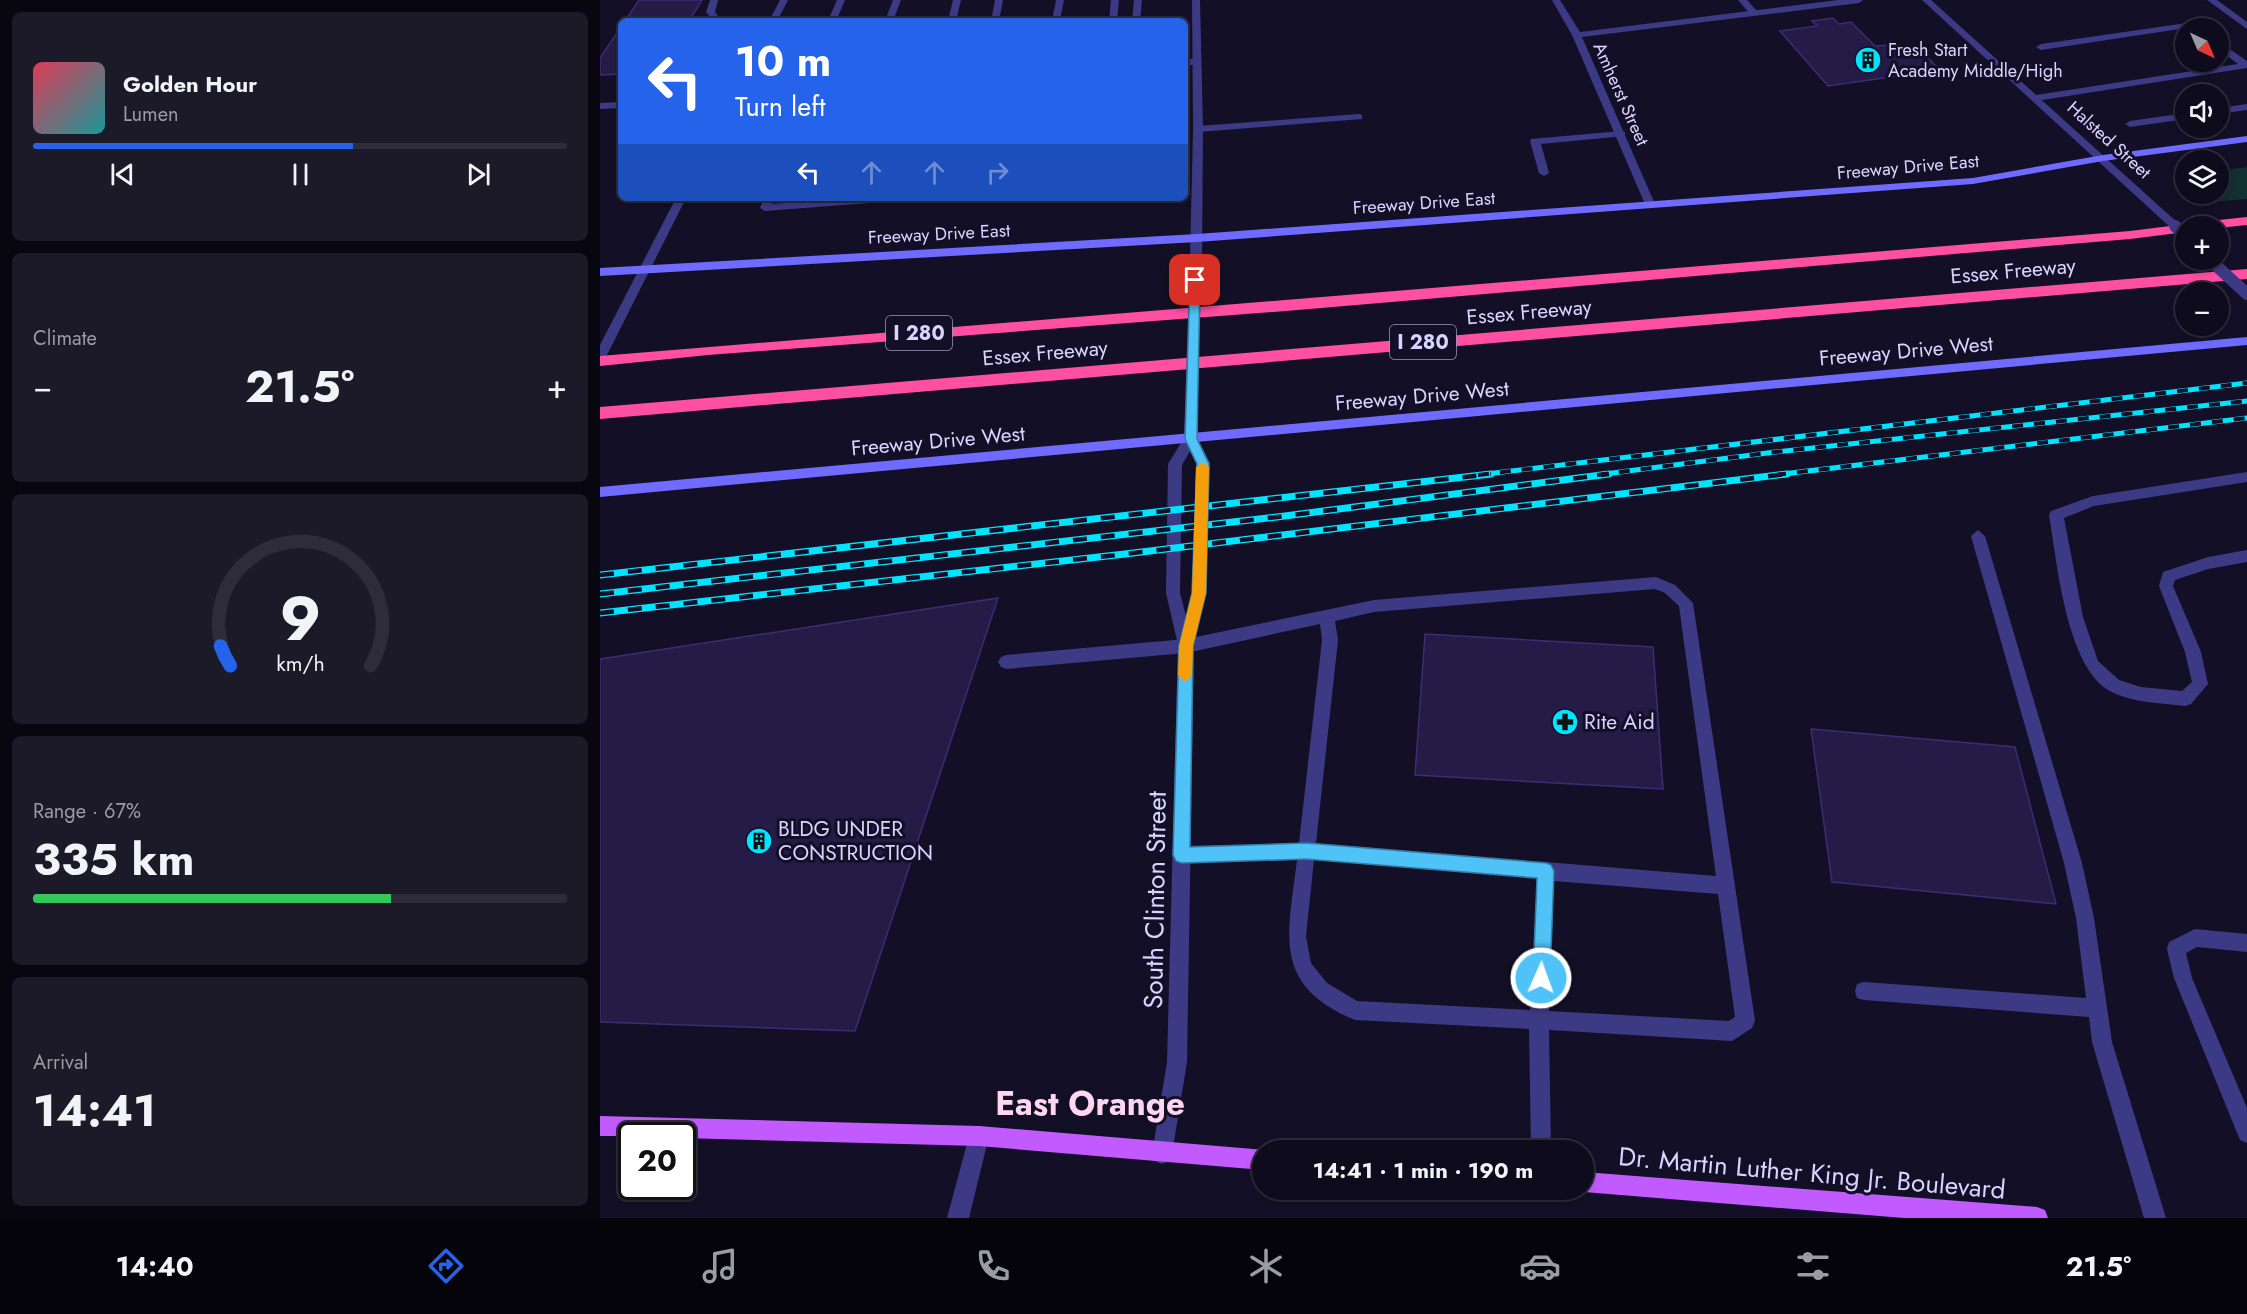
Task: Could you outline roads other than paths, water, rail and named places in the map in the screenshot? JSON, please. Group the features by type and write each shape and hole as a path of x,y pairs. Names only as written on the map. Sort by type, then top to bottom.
{"highway":[{"path":"2229,222 2247,220"},
{"name":"Essex Freeway","path":"600,359 1286,306 2175,229"},
{"name":"Essex Freeway","path":"600,412 2247,274"}],"main road":[{"name":"Freeway Drive East","path":"600,272 1197,238 1973,182 2103,158 2247,139"},
{"name":"Freeway Drive West","path":"600,492 2247,341"},
{"path":"600,1126 979,1136 1162,1154 1252,1159"},
{"name":"Dr. Martin Luther King Jr. Boulevard","path":"1594,1183 1869,1211 2037,1218"}],"street":[{"path":"714,0 710,12 715,18"},
{"path":"775,18 784,0"},
{"path":"833,18 841,0"},
{"path":"890,18 897,0"},
{"path":"953,18 957,0"},
{"path":"996,18 999,0"},
{"path":"1057,18 1060,0"},
{"path":"1113,18 1115,0"},
{"path":"1136,18 1138,0"},
{"name":"South Clinton Street","path":"1162,1154 1177,1062 1186,646 1199,593 1203,464 1191,439 1197,238 1196,0"},
{"name":"Amherst Street","path":"1556,0 1577,35 1650,204"},
{"path":"1742,0 1754,13"},
{"path":"1577,35 1858,0"},
{"name":"Halsted Street","path":"1926,0 2175,226"},
{"path":"2211,0 2247,26"},
{"path":"2041,48 2175,29"},
{"path":"2229,52 2246,64"},
{"path":"1188,62 1197,62"},
{"path":"2036,98 2246,64"},
{"path":"600,106 618,105"},
{"path":"2229,109 2247,107"},
{"path":"1198,129 1359,117"},
{"path":"2130,124 2175,118"},
{"path":"1544,173 1536,141 1621,134"},
{"path":"600,359 679,201"},
{"path":"768,201 765,208 857,201"},
{"path":"2222,270 2247,294"},
{"name":"South Clinton Street","path":"1186,646 1173,593 1175,464 1191,439"},
{"path":"2247,477 2093,501 2056,515 2075,617 2092,665 2114,685 2141,694 2185,699 2199,684 2193,652 2166,586 2168,576 2208,563 2247,556"},
{"path":"1978,536 2073,862 2085,918 2102,1042 2155,1218"},
{"path":"1006,662 1186,646 1327,615 1374,606 1656,583 1670,589 1686,603 1745,1021 1732,1031 1355,1010 1319,990 1299,962 1298,945 1306,851 1330,640 1327,615"},
{"path":"1181,855 1306,851 1726,886"},
{"path":"1541,1140 1539,1020 1546,871"},
{"path":"2247,943 2195,938 2176,949 2183,978 2241,1102 2247,1133"},
{"path":"1864,991 2097,1008"},
{"path":"958,1218 979,1136"}],"railway":[{"path":"1478,475 2247,383"},
{"path":"1597,475 1775,452 2247,401"},
{"path":"1775,475 2247,418"},
{"path":"600,575 1491,474"},
{"path":"600,594 1277,517 1609,474"},
{"path":"600,613 1125,554 1787,474"}],"place":[{"name":"Fresh Start Academy Middle/High","path":"1868,60"},
{"name":"Rite Aid","path":"1565,722"},
{"name":"BLDG UNDER CONSTRUCTION","path":"759,841"}],"district":[{"name":"East Orange","path":"1090,1103"}]}
